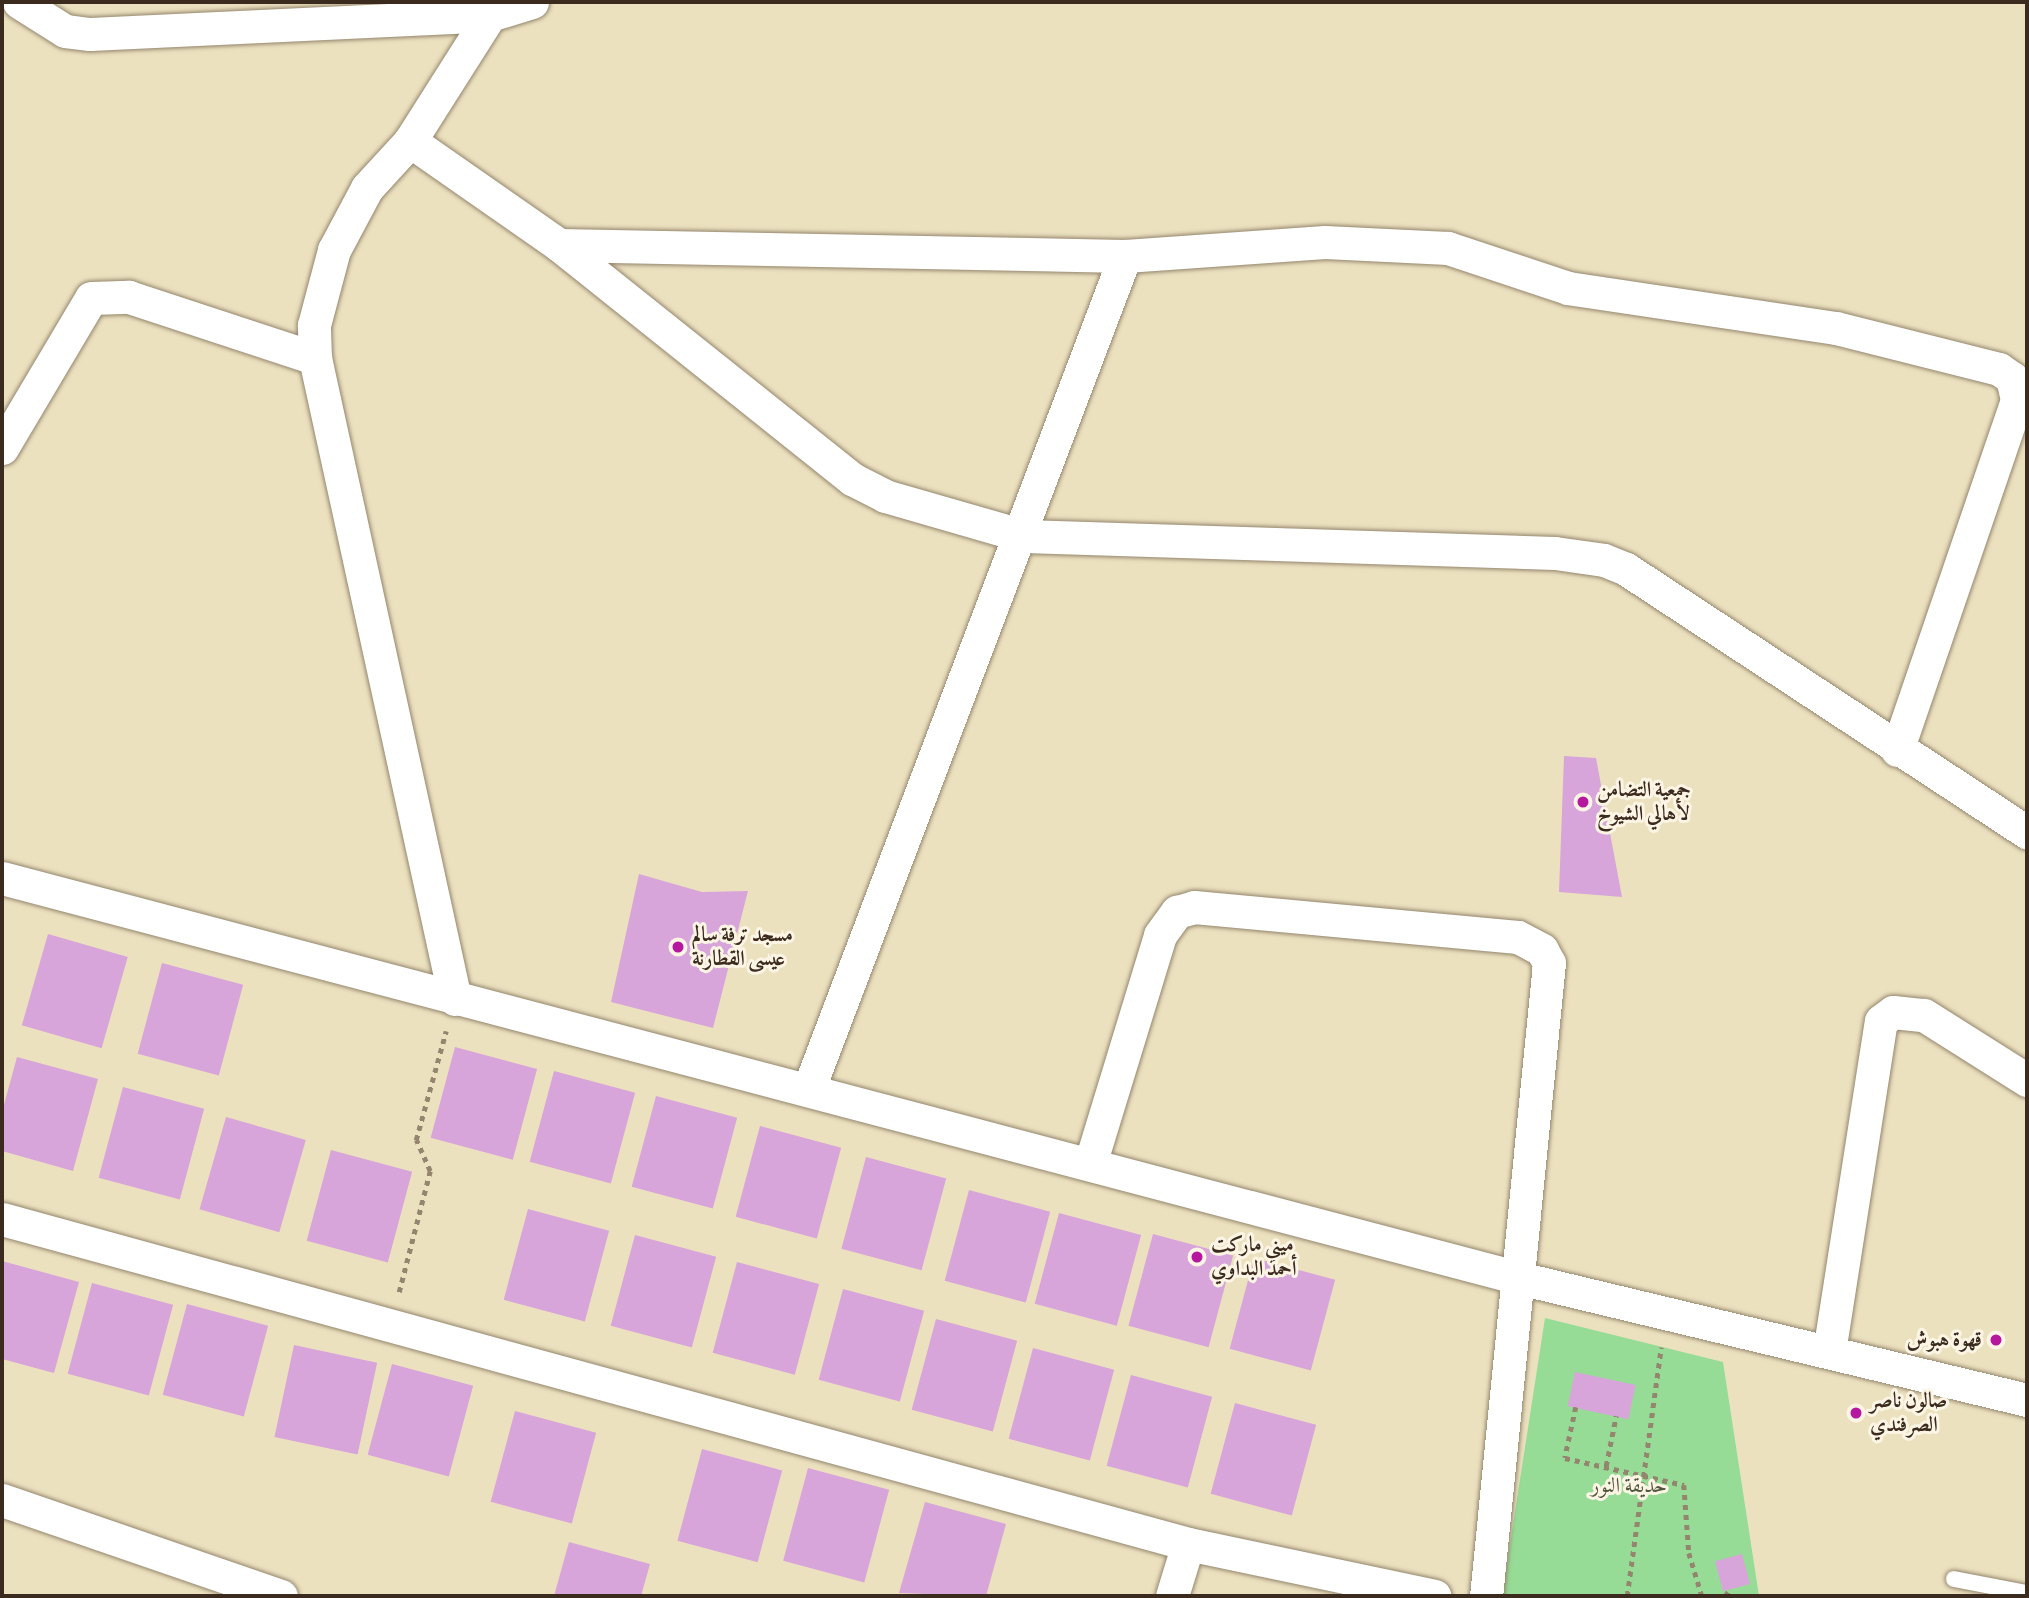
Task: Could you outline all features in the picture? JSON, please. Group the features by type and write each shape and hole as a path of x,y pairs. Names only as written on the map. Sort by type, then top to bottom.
{"street":[{"path":"19,2 65,31 90,34 490,15 532,2"},
{"path":"455,999 315,358 317,297 334,250 367,188 410,141 490,15"},
{"path":"410,141 558,245 852,479 923,512 1024,536 1593,558 1626,569 1898,750 2027,832"},
{"path":"558,245 1125,256 1325,243 1448,248 1569,288 1836,328 1999,369 2012,377 2017,400 1898,750"},
{"path":"809,1088 1024,536 1125,256"},
{"path":"2,448 91,298 129,298 315,358"},
{"path":"2,878 455,999 1091,1161 1515,1277 2027,1400"},
{"path":"1091,1161 1160,935 1177,912 1194,907 1532,941 1549,963 1515,1277 1486,1596"},
{"path":"1829,1352 1881,1021 1893,1012 1924,1015 2027,1080"},
{"path":"2,1219 391,1323 1188,1544 1435,1596"},
{"path":"2,1500 281,1596"},
{"path":"1172,1596 1188,1544"}],"lane":[{"path":"1954,1579 2027,1593"}],"path":[{"path":"391,1323 430,1171 416,1140 455,999"},
{"path":"1627,1596 1665,1313"},
{"path":"1576,1407 1566,1458 1677,1480 1688,1491 1689,1553 1702,1596"},
{"path":"1606,1466 1616,1416"},
{"path":"1725,1596 1729,1590"}],"green space":[{"name":"حديقة النور","path":"1545,1318 1723,1362 1759,1596 1502,1596"}],"building":[{"name":"جمعية التضامن لأهالي الشيوخ","path":"1564,756 1596,758 1622,897 1559,892"},
{"name":"مسجد ترفة سالم عيسى القطارنة","path":"639,874 702,892 748,891 713,1028 611,1002"},
{"path":"48,934 128,957 102,1048 22,1025"},
{"path":"162,963 243,985 219,1076 138,1054"},
{"path":"455,1047 537,1069 513,1160 431,1138"},
{"path":"17,1057 98,1079 73,1171 2,1151 2,1112"},
{"path":"554,1071 635,1093 611,1184 530,1162"},
{"path":"123,1087 204,1109 180,1200 99,1178"},
{"path":"656,1096 737,1118 713,1209 632,1187"},
{"path":"226,1117 306,1140 279,1232 200,1209"},
{"path":"760,1126 841,1148 817,1239 736,1217"},
{"path":"331,1150 412,1172 388,1263 307,1241"},
{"path":"866,1157 946,1178 922,1270 841,1249"},
{"path":"969,1190 1050,1212 1026,1303 945,1281"},
{"path":"528,1209 609,1231 585,1322 504,1300"},
{"path":"1059,1213 1141,1235 1117,1326 1035,1304"},
{"path":"1153,1234 1233,1255 1209,1347 1128,1326"},
{"path":"635,1235 716,1257 692,1348 611,1326"},
{"path":"1254,1258 1335,1280 1311,1371 1230,1349"},
{"path":"2,1261 79,1282 54,1373 2,1359"},
{"path":"737,1262 819,1284 795,1375 713,1353"},
{"path":"92,1283 173,1305 149,1396 68,1374"},
{"path":"843,1289 924,1311 900,1402 819,1380"},
{"path":"187,1304 268,1326 244,1417 163,1395"},
{"path":"936,1319 1017,1341 993,1432 912,1410"},
{"path":"294,1345 377,1363 358,1455 274,1437"},
{"path":"1033,1348 1114,1370 1090,1461 1009,1439"},
{"path":"392,1364 473,1386 449,1477 368,1455"},
{"path":"1575,1372 1636,1385 1628,1419 1568,1406"},
{"path":"1131,1375 1212,1397 1188,1488 1107,1466"},
{"path":"1235,1403 1316,1425 1292,1516 1211,1494"},
{"path":"515,1411 596,1433 572,1524 491,1502"},
{"path":"702,1449 782,1470 758,1562 677,1541"},
{"path":"808,1468 889,1490 864,1582 783,1561"},
{"path":"925,1502 1006,1524 986,1596 899,1593"},
{"path":"569,1542 650,1564 641,1596 554,1596"},
{"path":"1742,1554 1750,1584 1723,1591 1715,1561"}],"place":[{"name":"جمعية التضامن لأهالي الشيوخ","path":"1583,802"},
{"name":"مسجد ترفة سالم عيسى القطارنة","path":"678,947"},
{"name":"ميني ماركت أحمد البداوي","path":"1197,1257"},
{"name":"قهوة هبوش","path":"1996,1340"},
{"name":"صالون ناصر الصرفندي","path":"1856,1413"}]}
